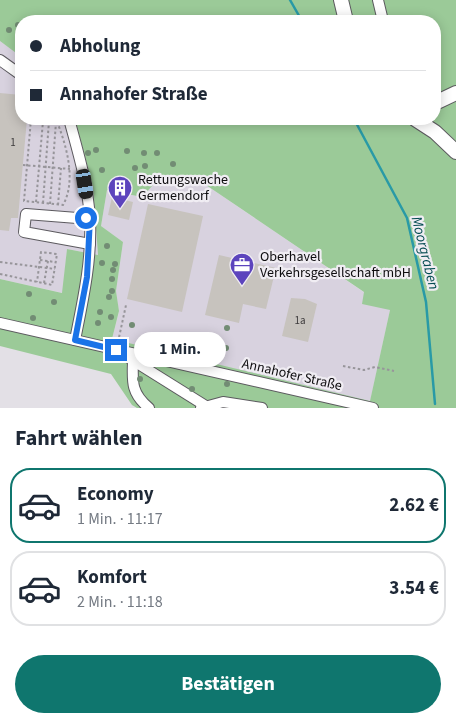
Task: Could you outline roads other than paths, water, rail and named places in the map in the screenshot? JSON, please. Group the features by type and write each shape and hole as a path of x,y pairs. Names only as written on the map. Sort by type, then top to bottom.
{"highway":[{"path":"342,0 345,15"},
{"path":"441,100 456,93"},
{"path":"424,125 435,132 456,152"}],"street":[{"path":"378,0 382,15"},
{"path":"0,60 15,71"},
{"path":"71,125 82,166 90,218 87,277 75,340"},
{"path":"90,218 26,214 24,232 90,244"},
{"name":"Annahofer Straße","path":"0,323 373,408"},
{"path":"116,350 205,407 223,402 262,408"},
{"path":"133,362 132,382 139,400 149,408"}],"waterway":[{"name":"Moorgraben","path":"290,0 299,15"},
{"name":"Moorgraben","path":"357,125 407,218 426,302 435,404"}],"place":[{"name":"Rettungswache Germendorf","path":"120,209"},
{"name":"Oberhavel Verkehrsgesellschaft mbH","path":"242,286"}]}
